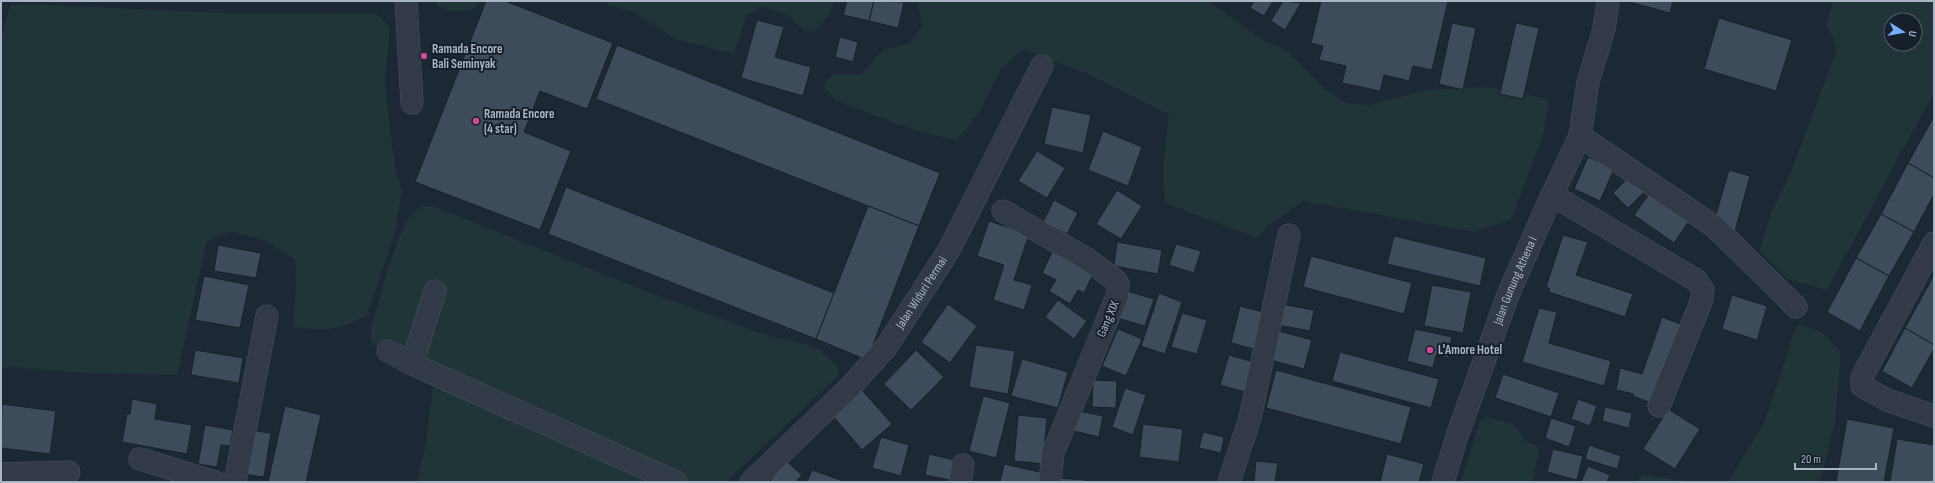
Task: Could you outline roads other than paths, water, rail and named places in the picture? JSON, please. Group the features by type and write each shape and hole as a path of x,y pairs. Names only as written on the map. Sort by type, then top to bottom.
{"street":[{"path":"406,1 412,103"},
{"name":"Jalan Gunung Athena I","path":"1443,482 1457,436 1508,295 1552,194 1580,136 1588,82 1604,29 1608,1"},
{"name":"Jalan Widuri Permai","path":"751,482 851,386 887,346 948,250 1042,66"},
{"path":"1580,136 1715,227 1796,307"},
{"path":"1552,194 1696,280 1703,290 1701,302 1659,406"},
{"name":"Gang XIX","path":"1003,211 1087,259 1114,279 1118,284 1118,296 1053,453 1050,482"},
{"path":"1229,482 1250,418 1289,235"},
{"path":"1934,243 1862,377 1862,386 1886,400 1934,416"},
{"path":"412,364 435,291"},
{"path":"235,482 267,316"},
{"path":"388,351 412,364 676,482"},
{"path":"140,459 215,482"},
{"path":"1,474 69,472"}],"place":[{"name":"Ramada Encore Bali Seminyak","path":"424,56"},
{"name":"Ramada Encore (4 star)","path":"476,121"},
{"name":"L'Amore Hotel","path":"1430,350"}]}
